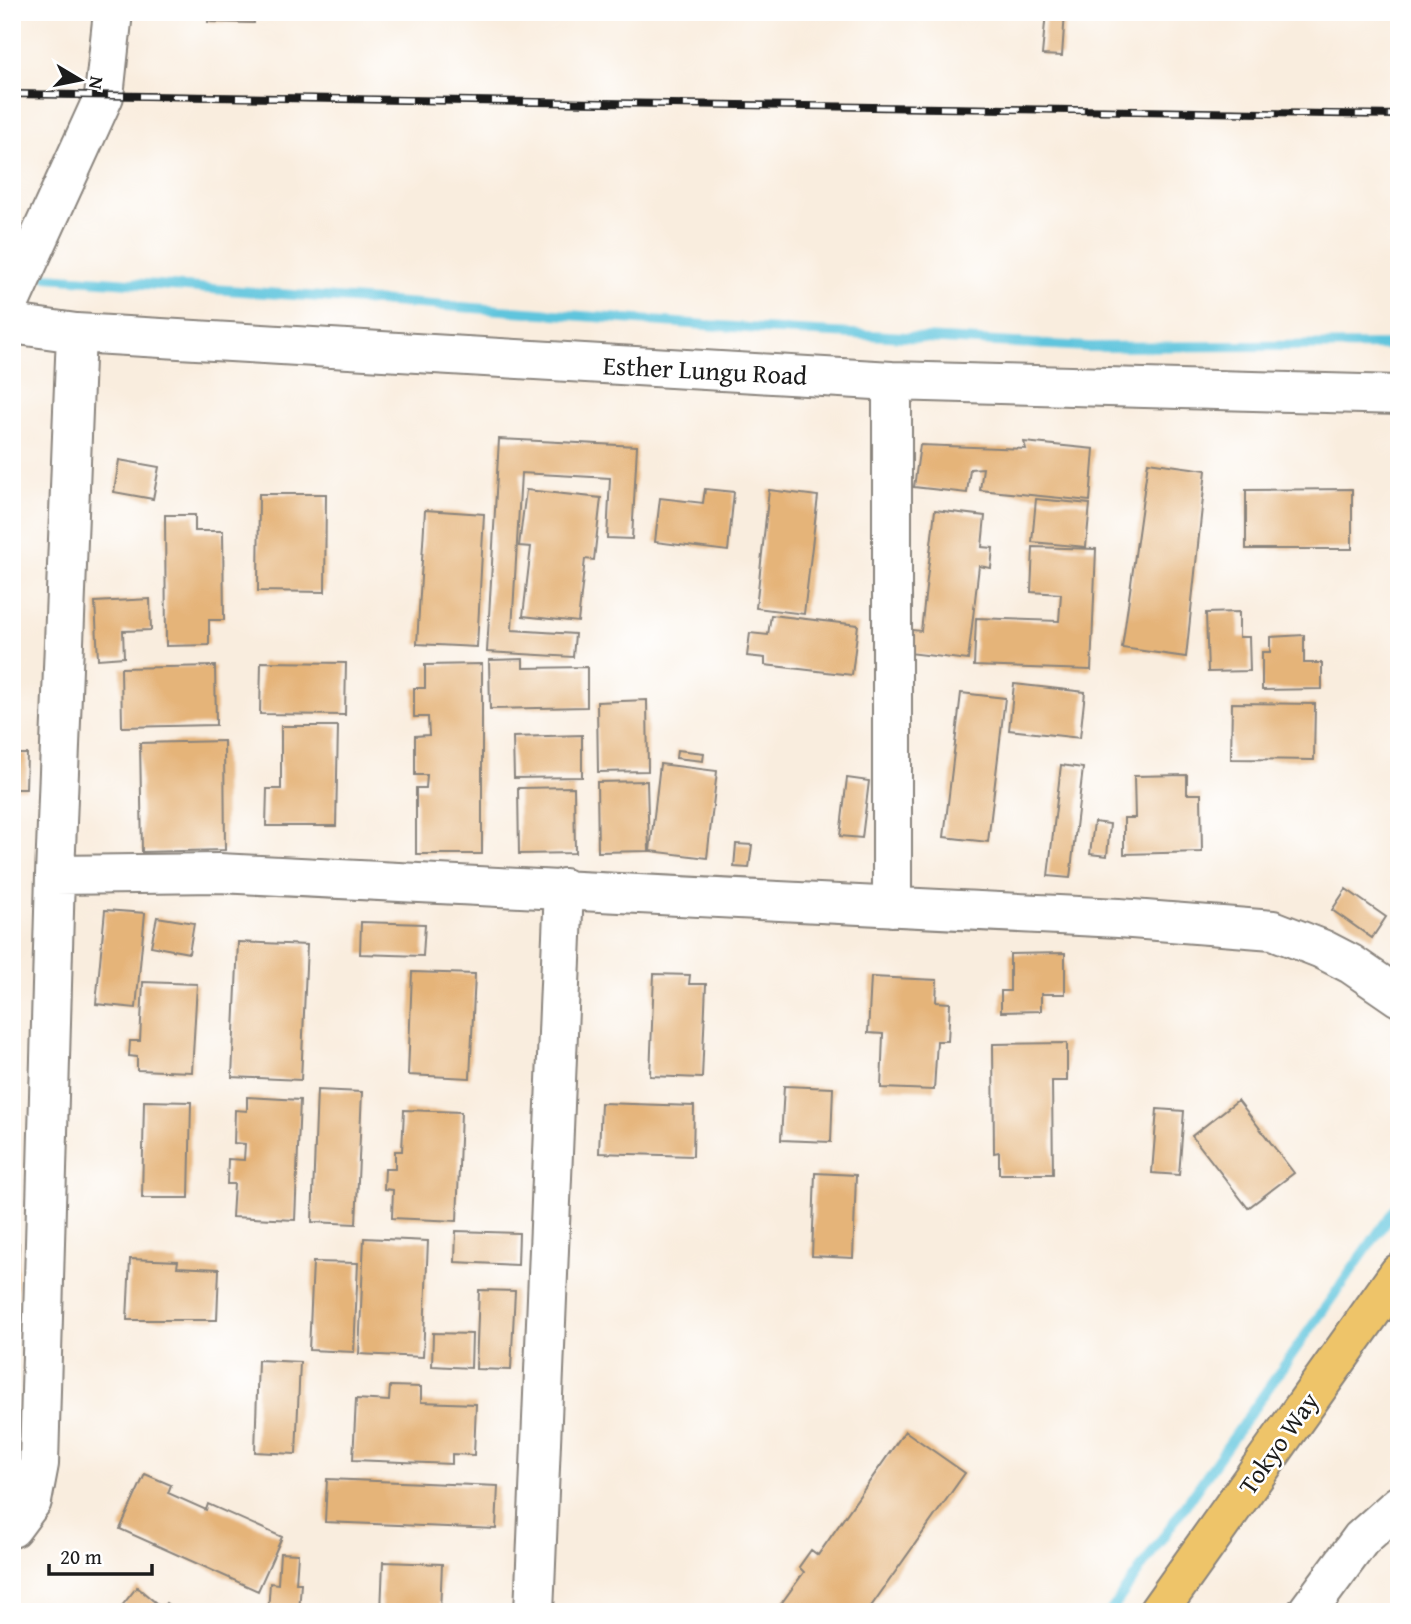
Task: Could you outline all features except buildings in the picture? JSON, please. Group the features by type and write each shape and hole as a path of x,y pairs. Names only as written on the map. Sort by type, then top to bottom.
{"main road":[{"name":"Tokyo Way","path":"1158,1612 1399,1273"}],"street":[{"path":"12,298 104,96 113,12"},
{"name":"Esther Lungu Road","path":"12,324 76,333 892,381 1399,395"},
{"path":"12,1528 32,1501 39,1464 55,875 76,333"},
{"path":"892,381 892,906"},
{"path":"55,875 219,873 564,888 1119,918 1273,930 1322,948 1399,997"},
{"path":"534,1612 564,888"},
{"path":"1307,1612 1361,1539 1399,1505"}],"waterway":[{"path":"47,277 761,329 1088,347 1399,345"},
{"path":"1110,1612 1399,1203"}],"railway":[{"path":"12,94 1399,115"}]}
